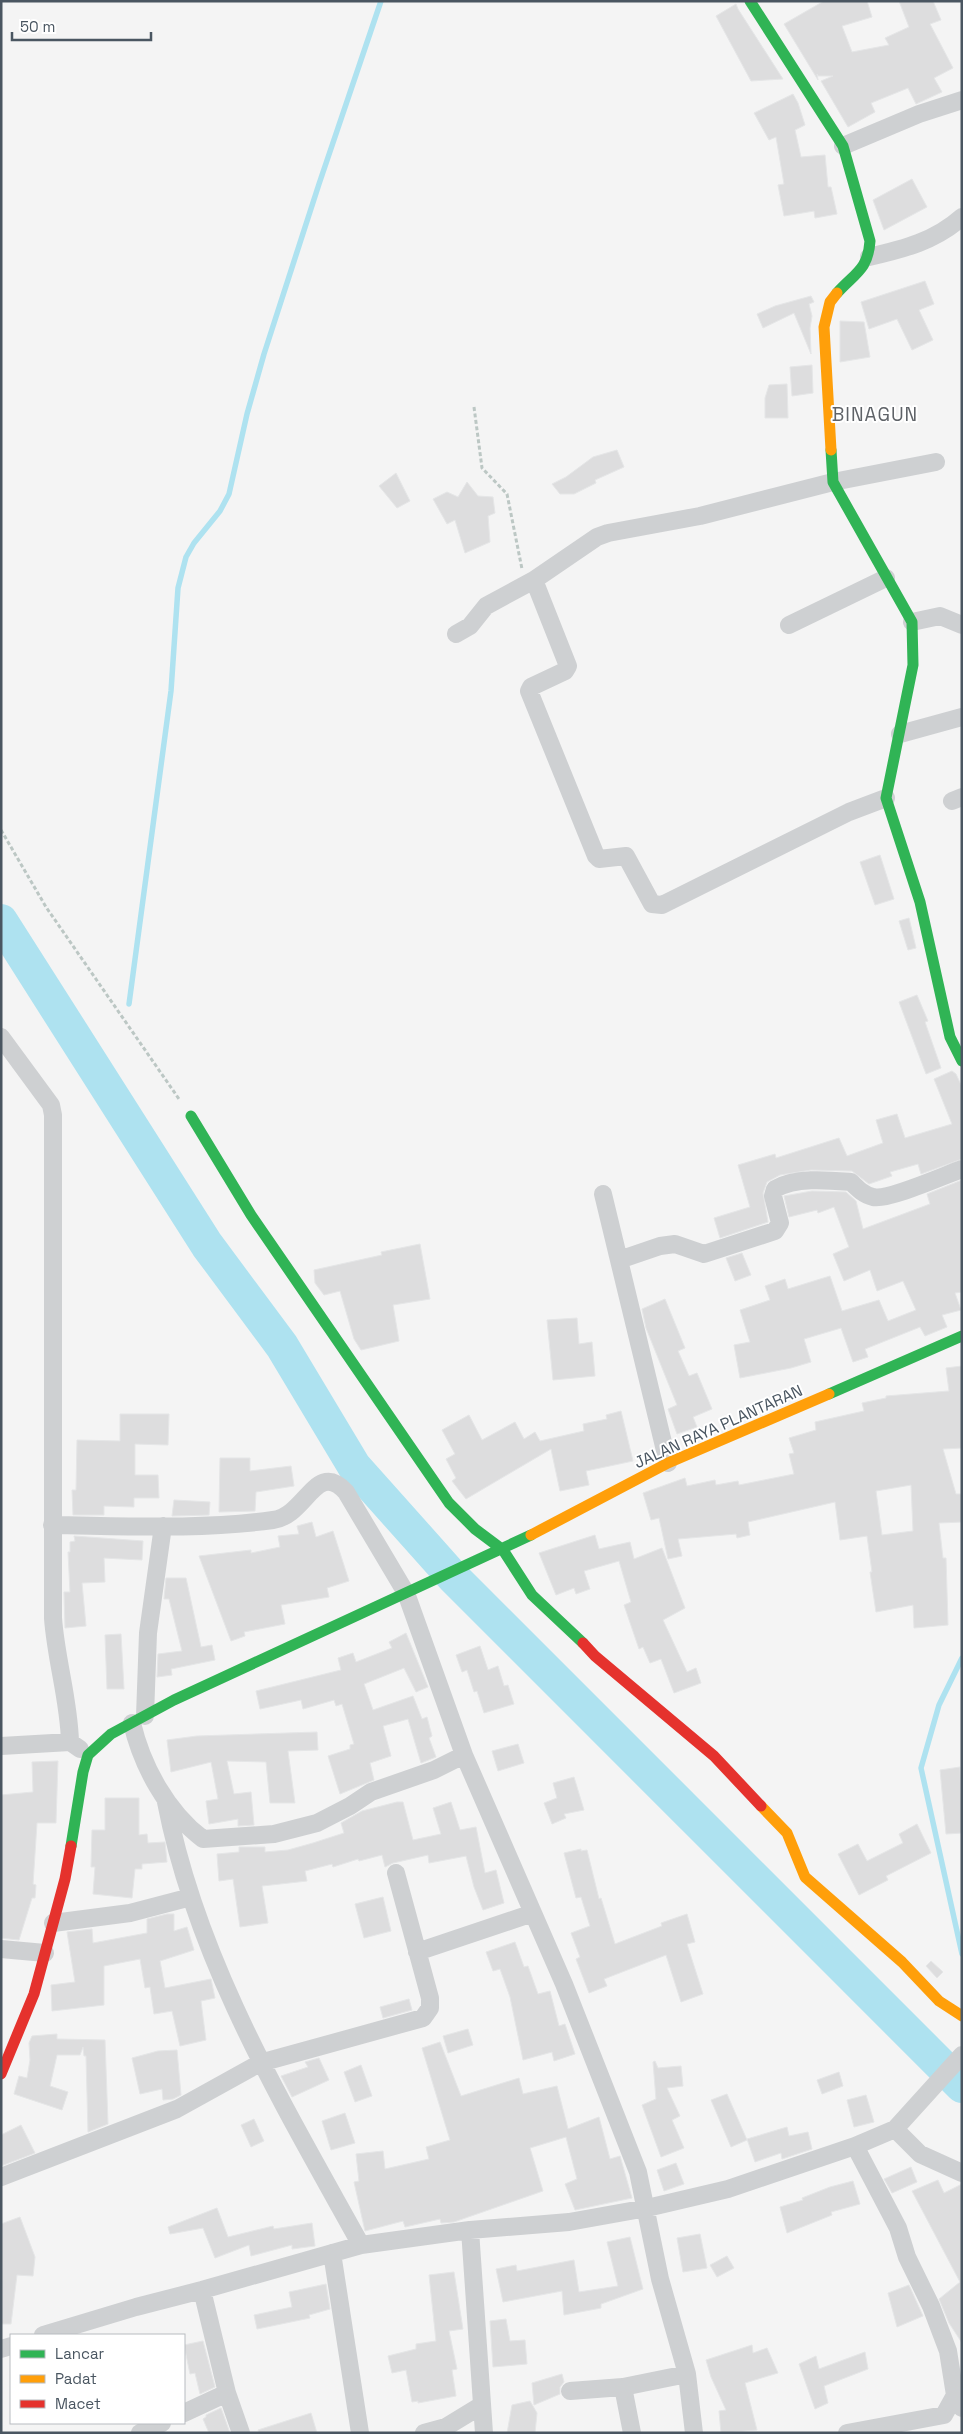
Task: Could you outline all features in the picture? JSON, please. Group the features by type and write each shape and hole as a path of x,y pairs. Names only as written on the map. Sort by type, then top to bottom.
{"street":[{"path":"750,1 843,146 870,242 869,257 863,267 837,292 826,314 824,327 833,482 912,622 913,665 886,798 920,902 950,1037 962,1061"},
{"path":"843,146 919,114 962,100"},
{"path":"869,257 912,247 928,240 962,218"},
{"path":"456,634 470,626 486,606 530,582 598,537 608,533 700,516 833,482 936,462"},
{"path":"789,625 886,578"},
{"path":"530,582 568,666 565,671 531,687 529,691 596,856 599,859 626,856 652,904 662,905 849,812 886,798"},
{"path":"912,622 940,616 962,625"},
{"path":"900,734 962,717"},
{"path":"1,1037 47,1100 53,1115 52,1525 55,1640 69,1717 70,1742"},
{"path":"191,1116 251,1215 450,1504 498,1552 532,1595 568,1626 595,1656 714,1756 787,1833 805,1877 902,1962 939,2001 961,2017"},
{"path":"619,1260 660,1246 675,1244 704,1254 775,1230 780,1223 773,1196 775,1189 784,1184 831,1180 851,1182 862,1192 875,1198 889,1196 962,1169"},
{"path":"603,1194 668,1463"},
{"name":"JALAN RAYA PLANTARAN","path":"88,1756 112,1734 139,1719 498,1552 668,1463 962,1336"},
{"path":"52,1525 163,1526 249,1524 280,1519 291,1512 319,1485 327,1481 335,1481 346,1492 412,1591 464,1755 564,1984 638,2172 647,2208 660,2279 687,2374 694,2433"},
{"path":"163,1526 148,1633 139,1719 138,1750 165,1797 191,1830 203,1839 274,1834 317,1823 350,1806 371,1792 434,1770 464,1755"},
{"path":"1,1746 70,1742 88,1756 83,1772 80,1802 65,1879 34,1994 3,2065"},
{"path":"165,1797 177,1854 191,1897 260,2064 361,2245"},
{"path":"1,2177 177,2109 260,2064 423,2018 430,2008 430,1998 396,1873"},
{"path":"53,1923 130,1913 191,1897"},
{"path":"417,1952 533,1914"},
{"path":"1,1949 45,1953"},
{"path":"47,2334 136,2307 361,2245 470,2230 569,2222 647,2208 728,2189 855,2146 894,2129 962,2055"},
{"path":"894,2129 920,2154 962,2173"},
{"path":"847,2433 944,2415 959,2401 948,2351 931,2306 907,2257 898,2228 855,2146"},
{"path":"470,2230 484,2433"},
{"path":"332,2253 360,2433"},
{"path":"202,2290 227,2394 241,2433"},
{"path":"570,2391 623,2387 687,2374"},
{"path":"623,2387 632,2433"},
{"path":"185,2413 227,2394"},
{"path":"424,2433 446,2427 482,2406"},
{"path":"140,2433 160,2424"}],"path":[{"path":"474,407 482,468 507,494 512,529 530,582"},
{"path":"1,830 46,907 191,1116"}],"building":[{"path":"824,1 867,1 872,17 842,26 852,52 889,45 885,38 909,27 899,1 933,1 941,20 930,24 953,68 934,78 942,92 916,104 908,88 871,103 875,112 848,127 821,81 833,76 818,76 817,74 818,80 784,24"},
{"path":"736,4 783,79 751,81 716,16"},
{"path":"793,94 805,125 795,130 801,157 825,155 828,187 831,187 837,214 815,218 814,211 784,216 778,185 784,184 776,137 769,140 754,113"},
{"path":"912,179 927,207 884,230 873,200"},
{"path":"925,281 934,304 919,310 933,340 912,350 897,319 869,329 861,302"},
{"path":"811,296 814,302 809,304 812,316 810,328 811,354 794,313 763,328 757,314 775,306"},
{"path":"840,321 864,322 870,357 840,362"},
{"path":"812,365 813,393 792,396 790,367"},
{"path":"787,384 788,418 765,418 765,398 769,385"},
{"path":"617,450 624,467 595,480 596,483 574,494 560,494 552,484 566,477 593,457"},
{"path":"396,473 410,501 397,508 379,486"},
{"path":"467,482 478,496 493,497 495,513 488,516 490,542 465,553 455,520 447,524 433,499 447,492 458,497"},
{"path":"880,855 894,899 875,905 860,862"},
{"path":"909,918 916,948 908,950 899,921"},
{"path":"917,995 928,1021 925,1022 941,1068 926,1074 899,1002"},
{"path":"952,1071 956,1074 962,1087 962,1159 921,1174 918,1164 890,1172 892,1176 869,1184 852,1171 811,1170 780,1175 767,1182 763,1193 768,1222 720,1238 714,1218 750,1207 738,1165 775,1154 776,1158 839,1138 847,1156 883,1143 876,1120 897,1114 905,1138 952,1124 934,1079"},
{"path":"962,1180 962,1292 955,1293 961,1310 942,1315 947,1327 925,1336 920,1327 865,1349 868,1357 853,1362 841,1328 804,1339 811,1362 740,1378 734,1345 750,1342 740,1310 770,1300 765,1286 785,1279 788,1289 830,1276 842,1311 879,1300 888,1321 916,1310 903,1281 877,1291 870,1270 844,1281 833,1254 849,1247 834,1207 818,1213 817,1210 789,1217 784,1196 812,1191 846,1192 856,1201 863,1229 930,1204 927,1194"},
{"path":"420,1244 430,1299 393,1305 399,1341 361,1350 354,1339 340,1291 324,1295 315,1283 314,1270 382,1255 381,1252"},
{"path":"742,1253 751,1275 735,1281 726,1258"},
{"path":"665,1299 685,1348 678,1351 689,1376 697,1373 712,1409 693,1417 697,1427 677,1434 668,1409 677,1405 646,1328 642,1309"},
{"path":"577,1318 579,1344 592,1342 595,1376 553,1380 547,1320"},
{"path":"962,1366 962,1448 943,1449 956,1494 962,1494 962,1522 939,1523 943,1558 946,1558 948,1625 914,1628 913,1605 876,1612 867,1536 840,1540 835,1502 748,1522 750,1535 737,1538 736,1534 678,1539 682,1556 668,1559 659,1518 651,1520 643,1493 685,1478 687,1486 715,1480 716,1485 738,1481 739,1485 794,1474 789,1454 794,1453 789,1438 816,1430 815,1422 864,1411 862,1403 886,1398 886,1396 949,1391 946,1368","holes":["911,1485 913,1531 882,1535 876,1491"]},
{"path":"621,1411 633,1461 586,1471 589,1485 560,1491 551,1449 466,1499 452,1481 456,1478 446,1459 455,1454 442,1430 469,1415 482,1440 515,1422 524,1439 535,1432 540,1441 584,1431 583,1424 607,1419 606,1415"},
{"path":"120,1414 169,1414 168,1445 135,1444 135,1475 158,1475 159,1498 134,1498 134,1507 104,1506 104,1515 73,1515 72,1490 76,1490 77,1440 120,1441"},
{"path":"220,1458 250,1458 250,1471 291,1466 294,1486 256,1492 255,1511 219,1512"},
{"path":"174,1500 210,1502 209,1515 172,1516"},
{"path":"312,1522 316,1537 333,1531 349,1581 327,1588 329,1597 281,1605 285,1624 244,1632 245,1636 231,1641 199,1556 251,1550 251,1553 280,1547 278,1536 299,1534 297,1526"},
{"path":"595,1535 599,1549 630,1542 634,1559 662,1548 685,1608 663,1620 687,1672 696,1668 701,1683 674,1693 661,1659 650,1663 643,1647 639,1649 624,1605 631,1602 619,1561 584,1571 590,1589 576,1594 574,1588 556,1595 539,1553"},
{"path":"74,1536 143,1541 142,1560 104,1558 105,1582 82,1583 86,1626 65,1628 64,1592 70,1592 68,1552 70,1552 70,1542 75,1541"},
{"path":"166,1578 186,1578 201,1647 212,1645 215,1660 171,1669 172,1675 157,1677 158,1654 182,1651 169,1599 164,1599"},
{"path":"406,1633 428,1687 416,1692 404,1668 364,1684 373,1710 413,1696 422,1719 427,1717 432,1736 429,1738 436,1757 421,1763 408,1719 383,1726 391,1756 370,1763 374,1780 340,1794 328,1756 350,1749 350,1745 354,1744 342,1704 336,1706 334,1700 303,1709 301,1700 260,1709 256,1691 341,1670 338,1658 353,1653 356,1662 392,1648 389,1642"},
{"path":"121,1634 124,1689 107,1689 105,1635"},
{"path":"480,1646 488,1670 498,1666 504,1686 508,1685 514,1704 484,1713 477,1691 474,1692 467,1670 462,1672 456,1655"},
{"path":"317,1732 318,1750 288,1751 295,1803 270,1803 266,1762 227,1761 234,1794 251,1792 254,1825 238,1826 238,1819 209,1824 206,1801 218,1799 211,1762 171,1772 167,1740 197,1736"},
{"path":"518,1744 524,1763 498,1771 492,1751"},
{"path":"58,1761 56,1823 37,1823 33,1884 36,1885 35,1898 32,1898 19,1940 1,1938 1,1795 33,1792 32,1762"},
{"path":"960,1767 962,1833 946,1834 940,1770"},
{"path":"574,1777 584,1810 564,1814 566,1818 552,1824 544,1803 557,1798 553,1783"},
{"path":"105,1798 139,1798 139,1835 147,1834 148,1843 165,1842 167,1862 142,1864 142,1869 135,1869 132,1898 93,1894 95,1867 91,1867 92,1830 105,1830"},
{"path":"403,1802 413,1840 441,1834 433,1808 451,1802 460,1830 476,1827 485,1873 496,1870 504,1903 483,1910 474,1887 466,1856 429,1863 428,1855 393,1863 385,1867 382,1855 359,1861 358,1859 333,1867 332,1864 305,1871 307,1881 262,1886 268,1923 240,1927 233,1879 219,1881 217,1854 239,1852 239,1847 265,1847 265,1852 288,1850 313,1843 344,1833 341,1823 362,1811"},
{"path":"917,1824 931,1853 886,1876 888,1880 859,1895 838,1854 858,1844 867,1861 903,1843 899,1834"},
{"path":"581,1849 581,1851 587,1850 599,1899 601,1898 615,1944 662,1926 661,1923 687,1914 695,1942 687,1944 703,1994 681,2002 666,1955 604,1979 607,1986 589,1993 576,1959 580,1957 571,1933 590,1926 581,1897 576,1898 564,1853"},
{"path":"383,1897 391,1931 364,1938 355,1904"},
{"path":"174,1914 174,1931 187,1927 194,1950 160,1961 165,1988 211,1979 215,1998 201,2001 206,2040 180,2046 172,2011 154,2014 150,1987 145,1988 140,1959 104,1966 104,2005 52,2011 51,1985 75,1982 67,1932 92,1929 93,1943 147,1933 147,1919"},
{"path":"515,1942 524,1967 528,1966 538,1994 550,1991 559,2026 565,2024 575,2054 554,2061 552,2052 523,2060 510,1997 500,1969 493,1971 486,1952"},
{"path":"931,1961 943,1972 937,1978 926,1966"},
{"path":"409,1999 412,2010 383,2018 380,2007"},
{"path":"468,2029 473,2045 448,2053 443,2036"},
{"path":"57,2034 57,2039 105,2040 108,2124 88,2132 86,2056 84,2056 83,2047 80,2055 57,2055 50,2086 68,2092 62,2110 14,2094 19,2076 27,2078 30,2060 29,2043 32,2036"},
{"path":"440,2042 461,2096 519,2078 523,2094 557,2086 568,2129 599,2117 610,2159 620,2156 632,2198 575,2210 565,2184 577,2179 566,2137 530,2148 543,2191 454,2222 441,2223 440,2219 405,2227 403,2221 365,2231 354,2182 359,2181 356,2154 383,2151 385,2169 429,2159 426,2147 450,2140 422,2048"},
{"path":"177,2050 181,2095 173,2099 163,2100 162,2089 140,2094 132,2058 158,2051"},
{"path":"319,2058 329,2080 292,2097 281,2076 308,2067 305,2062"},
{"path":"655,2061 658,2068 681,2066 683,2086 667,2088 680,2116 672,2120 684,2148 661,2157 642,2105 656,2099 653,2062"},
{"path":"361,2065 372,2096 355,2102 344,2072"},
{"path":"839,2072 843,2086 822,2094 817,2080"},
{"path":"727,2094 747,2140 731,2147 711,2100"},
{"path":"866,2095 874,2122 854,2127 847,2100"},
{"path":"345,2113 355,2143 331,2150 322,2121"},
{"path":"254,2119 264,2141 251,2147 241,2125"},
{"path":"21,2125 35,2153 1,2166 1,2135"},
{"path":"787,2127 789,2136 808,2132 812,2149 782,2159 781,2153 755,2162 747,2139"},
{"path":"676,2163 684,2184 664,2191 657,2170"},
{"path":"911,2167 917,2182 892,2193 884,2179"},
{"path":"938,2180 944,2193 962,2184 962,2343 949,2323 939,2299 960,2282 912,2191"},
{"path":"853,2181 860,2204 831,2212 832,2215 787,2233 780,2207 803,2200 802,2198 830,2187"},
{"path":"217,2208 228,2237 273,2226 274,2229 312,2223 315,2246 292,2249 292,2245 251,2256 249,2245 215,2258 203,2228 170,2234 168,2227"},
{"path":"20,2217 35,2257 33,2276 17,2275 11,2324 1,2324 1,2224"},
{"path":"700,2234 707,2268 683,2272 677,2238"},
{"path":"630,2237 643,2289 601,2304 601,2308 564,2315 562,2291 503,2302 496,2269 516,2265 517,2271 574,2260 579,2292 618,2286 607,2242"},
{"path":"727,2256 734,2268 717,2277 710,2265"},
{"path":"454,2272 463,2329 449,2331 457,2369 452,2370 456,2396 418,2403 418,2401 412,2402 406,2370 392,2373 388,2356 416,2349 416,2344 436,2341 429,2275"},
{"path":"326,2284 330,2309 309,2315 310,2318 257,2329 254,2315 292,2307 289,2292"},
{"path":"909,2285 923,2316 897,2327 888,2293"},
{"path":"506,2319 510,2341 525,2340 527,2364 493,2367 490,2321"},
{"path":"203,2341 215,2387 200,2394 195,2373 190,2374 185,2345"},
{"path":"752,2345 753,2353 767,2348 778,2373 745,2383 757,2430 721,2433 719,2411 726,2410 711,2377 706,2360"},
{"path":"865,2352 868,2369 824,2386 828,2403 815,2409 799,2364 816,2356 819,2369"},
{"path":"562,2374 564,2382 560,2387 560,2394 534,2405 532,2383"},
{"path":"530,2401 537,2413 535,2433 507,2433 512,2405"},
{"path":"221,2408 230,2433 209,2433 203,2419 206,2415"},
{"path":"311,2413 317,2433 259,2433 258,2430"}],"waterway":[{"path":"129,1004 171,691 178,588 186,557 194,543 220,511 229,494 247,414 264,354 381,1"},
{"path":"1,921 207,1245 282,1346 354,1466 453,1577 962,2086"},
{"path":"962,1658 939,1705 921,1768 962,1954"}],"traffic: fast":[{"path":"750,1 843,146 870,241 867,259 860,270 837,293"},
{"path":"831,450 833,482 912,622 913,665 886,798 920,902 950,1037 962,1061"},
{"path":"191,1116 251,1215 449,1503 475,1529 503,1550 532,1595 583,1643"},
{"path":"829,1394 962,1336"},
{"path":"71,1846 83,1772 88,1755 111,1734 174,1700 531,1535"}],"traffic: slow":[{"path":"831,450 824,327 830,302 837,293"},
{"path":"531,1535 668,1463 829,1394"},
{"path":"761,1806 787,1833 805,1877 902,1962 939,2001 962,2016"}],"traffic: jam":[{"path":"583,1643 595,1656 714,1756 761,1806"},
{"path":"1,2074 34,1994 65,1879 71,1846"}],"district":[{"name":"BINAGUN","path":"875,414"}]}
